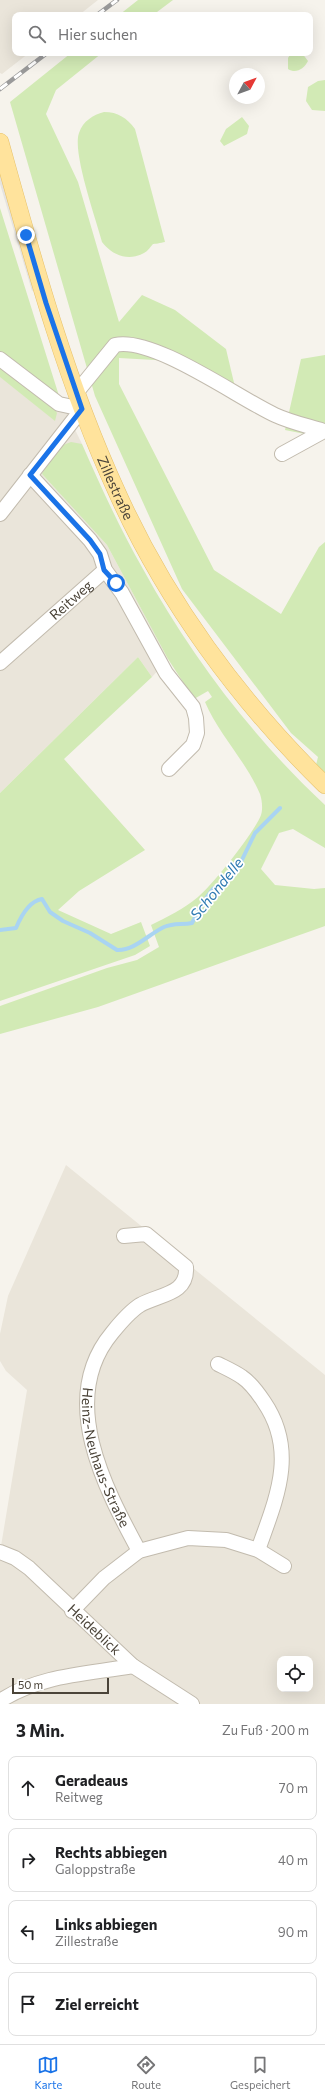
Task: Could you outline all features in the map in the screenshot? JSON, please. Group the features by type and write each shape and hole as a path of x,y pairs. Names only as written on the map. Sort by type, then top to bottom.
{"main road":[{"name":"Zillestraße","path":"0,142 46,303 79,401 116,491 146,552 210,652 250,705 325,785"}],"street":[{"path":"0,514 30,475 115,345 125,342 162,354 275,415 324,431 282,454"},
{"path":"0,359 59,404 79,401"},
{"name":"Reitweg","path":"0,663 104,570 100,554 90,540 30,475"},
{"path":"104,570 122,593 166,673 193,707 196,718 197,733 193,745 169,769"},
{"name":"Heinz-Neuhaus-Straße","path":"124,1236 146,1234 186,1267 187,1277 179,1288 139,1306 123,1320 99,1351 92,1372 87,1398 91,1439 103,1479 139,1550"},
{"path":"218,1364 243,1377 258,1392 269,1409 279,1431 283,1455 281,1477 276,1498 258,1550"},
{"path":"72,1611 104,1578 139,1550 188,1538 226,1540 258,1550 284,1566"},
{"name":"Heideblick","path":"0,1552 14,1558 29,1568 72,1611 133,1666 192,1704"},
{"path":"0,1701 16,1690 37,1682 133,1666"}],"shaded area":[{"path":"0,0 98,0 83,12 12,12 12,56 25,56 2,74 0,73"},
{"path":"0,167 35,289 32,291 0,184"},
{"path":"0,355 60,399 82,444 42,474 107,545 168,659 152,677 138,657 0,793"},
{"path":"66,1165 325,1375 325,1704 0,1704 0,1552 27,1390 6,1371 0,1361 0,1334 8,1296"}],"green space":[{"path":"138,0 173,0 157,12 123,12"},
{"path":"67,56 98,56 56,90 46,114 78,182 119,322 142,295 175,310 226,349 235,387 190,362 119,358 119,384 214,570 281,614 319,547 325,542 325,773 316,765 318,757 291,733 182,589 95,396 10,102"},
{"path":"289,56 304,56 308,61 300,70 294,71 288,69"},
{"path":"325,80 325,111 312,110 306,101 308,87 318,81"},
{"path":"104,112 122,116 135,129 165,242 153,244 148,250 138,256 126,257 115,254 102,242 82,170 79,155 79,133 83,125 89,119"},
{"path":"242,117 249,126 247,134 224,146 220,141 226,129"},
{"path":"0,208 60,399 0,355"},
{"path":"325,355 325,438 285,430 301,359"},
{"path":"0,363 54,408 57,413 55,421 0,377"},
{"path":"71,442 82,444 126,539 161,601 202,664 248,724 298,779 325,805 325,848 293,829 279,833 261,869 275,885 314,889 325,888 325,926 98,1007 0,1034 0,1006 107,968 137,960 159,947 151,925 181,909 205,891 243,845 261,815 262,810 261,796 254,782 218,726 205,702 212,697 208,691 194,699 168,659 107,545 42,474 53,454 61,447"},
{"path":"138,657 152,677 64,759 145,850 79,891 58,910 111,934 141,922 150,946 135,955 0,1001 0,793"}],"waterway":[{"name":"Schondelle","path":"0,930 16,928 23,914 30,906 42,899 50,912 63,921 90,933 117,950 129,948 164,927 192,923 204,901 213,889 230,878 238,868 255,833 280,808"}],"railway":[{"path":"101,12 117,0"},
{"path":"0,89 43,56"}],"route":[{"path":"26,235 46,303 82,409 30,475 90,540 100,554 104,570 116,583"}]}
